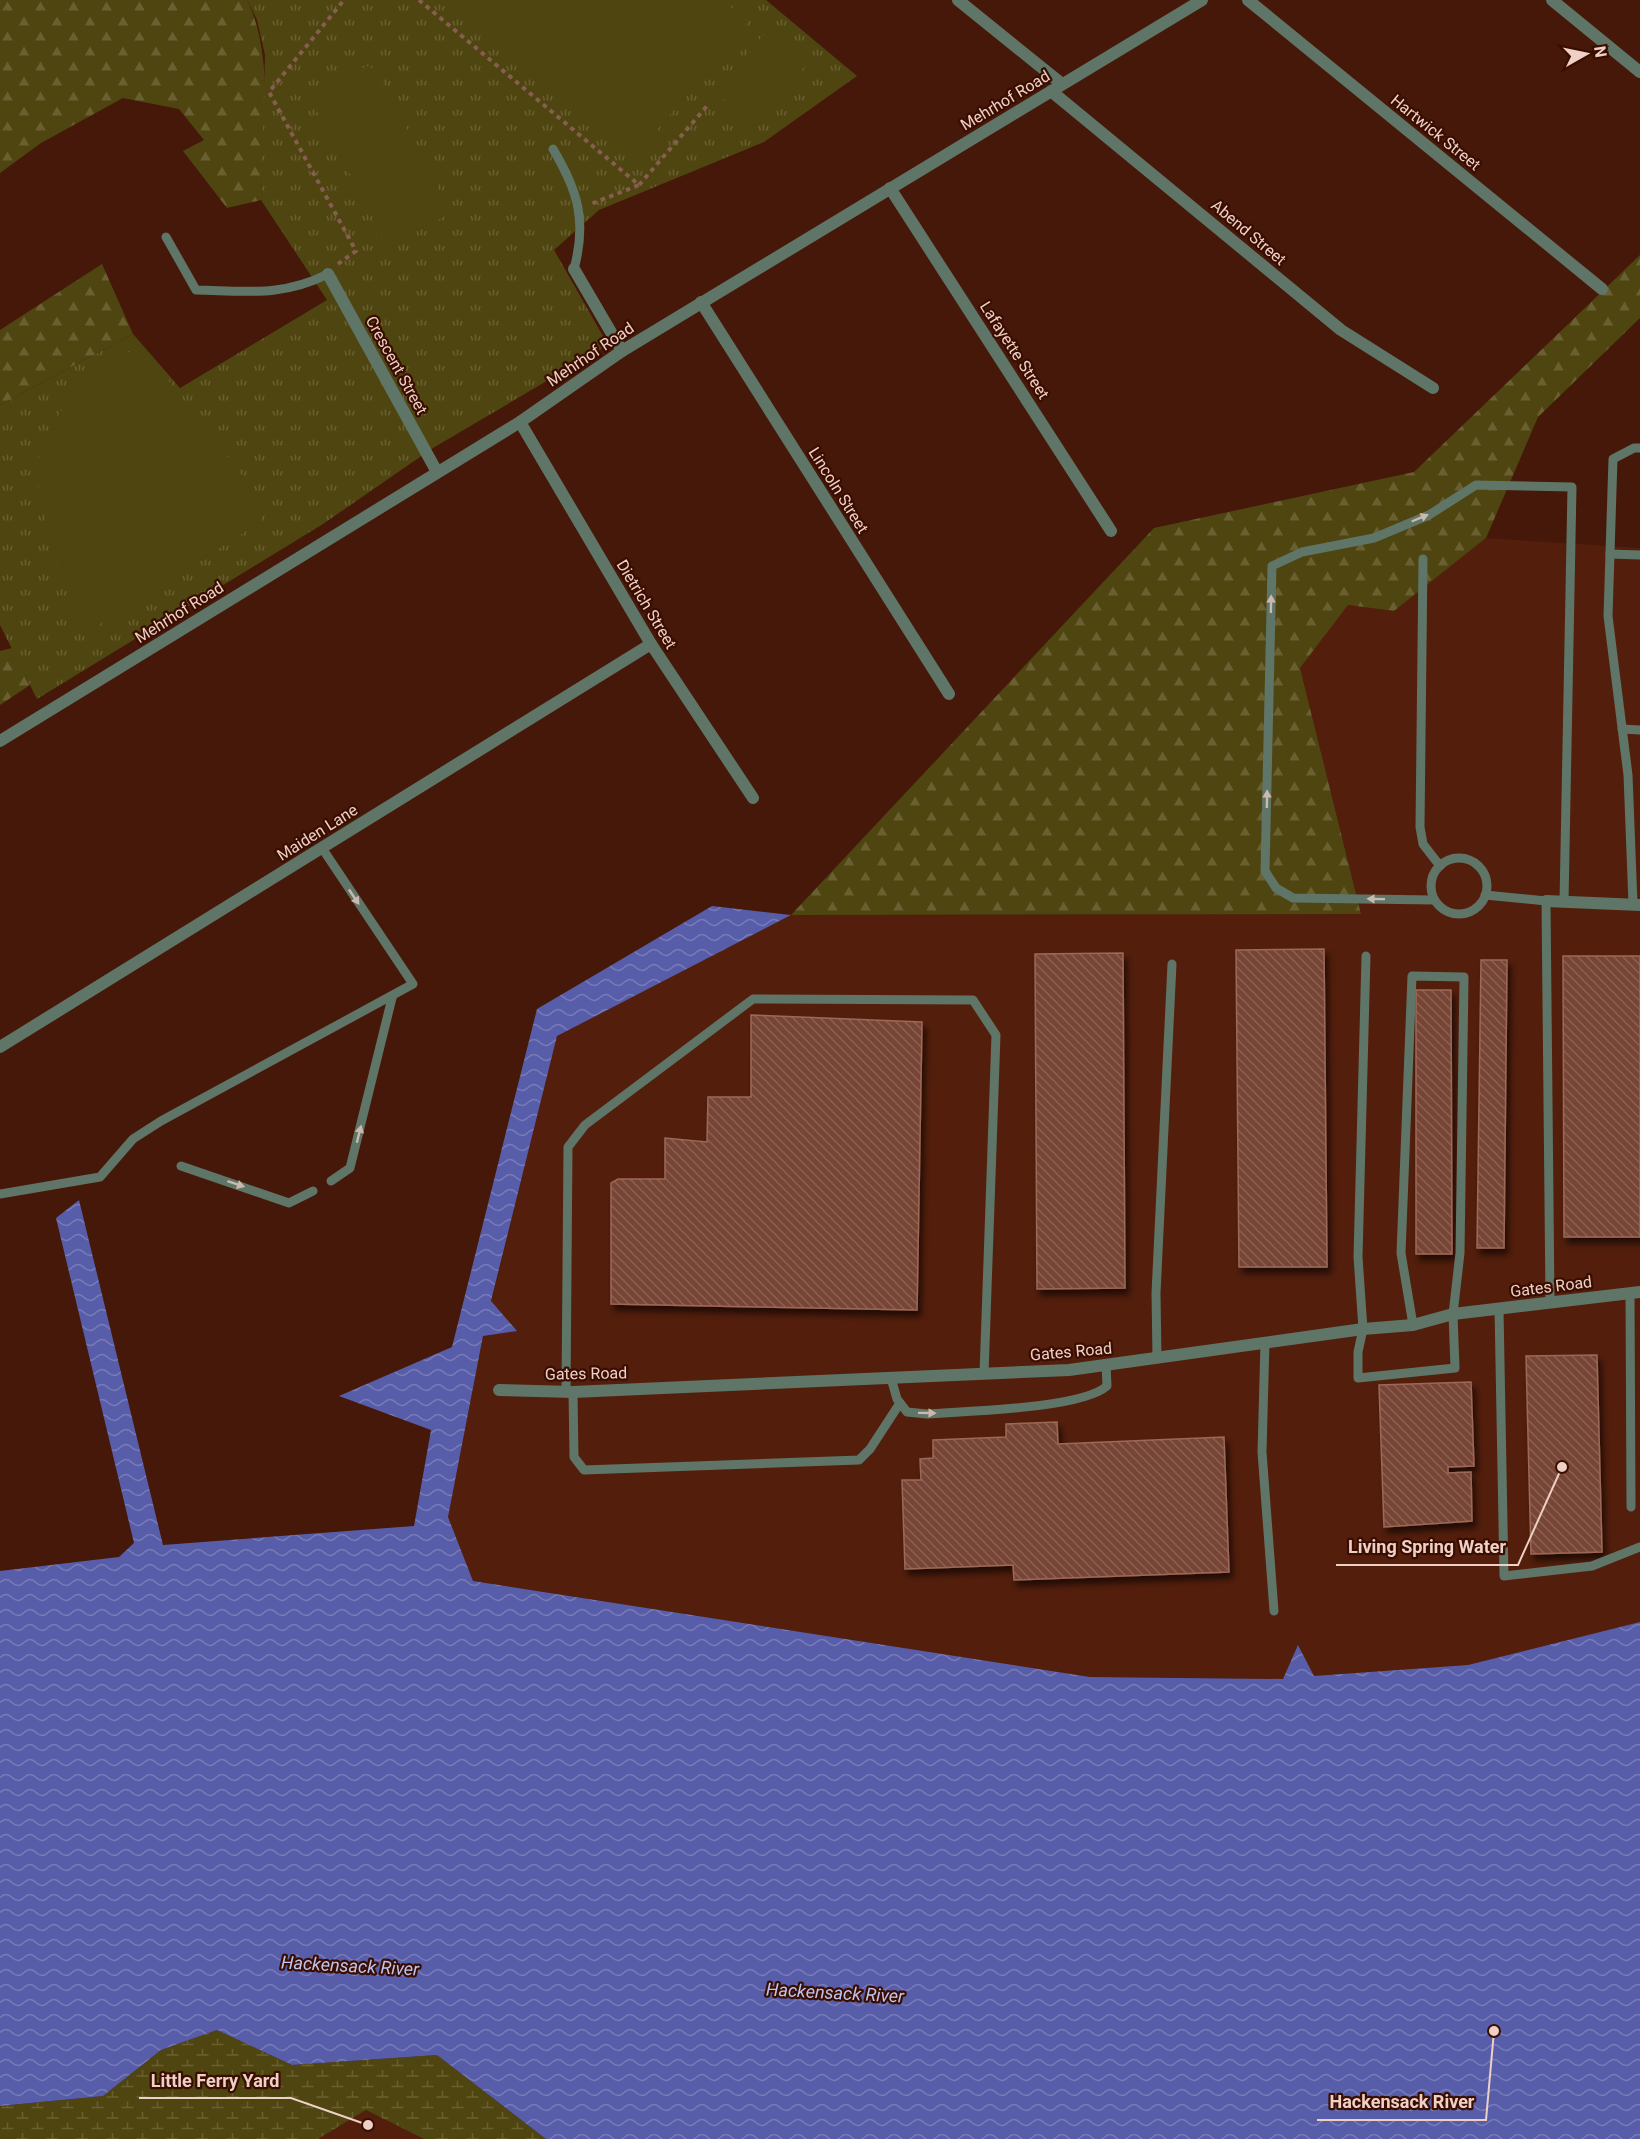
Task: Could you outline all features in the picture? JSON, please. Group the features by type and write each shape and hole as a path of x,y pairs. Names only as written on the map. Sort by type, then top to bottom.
{"street":[{"name":"Abend Street","path":"958,0 1341,330 1433,388"},
{"name":"Mehrhof Road","path":"0,741 520,422 622,351 701,302 1202,0"},
{"name":"Hartwick Street","path":"1248,0 1602,289"},
{"path":"1552,0 1640,72"},
{"name":"Lafayette Street","path":"891,188 1111,531"},
{"path":"574,269 622,351"},
{"name":"Crescent Street","path":"328,274 437,472"},
{"name":"Lincoln Street","path":"701,302 949,694"},
{"name":"Dietrich Street","path":"520,422 651,644 753,798"},
{"name":"Maiden Lane","path":"0,1047 651,644"},
{"path":"1546,901 1636,904"},
{"name":"Gates Road","path":"499,1390 570,1392 1069,1370 1363,1329 1413,1325 1453,1314 1635,1293"}],"lane":[{"path":"553,149 570,177 582,218 580,246 574,269"},
{"path":"166,237 196,290 282,291 304,286 328,274"},
{"path":"1636,904 1628,775 1608,616 1613,459 1634,448 1640,448"},
{"path":"1434,900 1293,898 1276,888 1265,871 1272,566 1302,552 1374,538 1429,515 1476,485 1572,487 1564,902"},
{"path":"1610,554 1640,555"},
{"path":"1424,559 1420,827 1423,844 1440,866"},
{"path":"1622,729 1640,730"},
{"path":"0,1194 100,1177 133,1139 161,1120 392,998 413,984 322,848"},
{"path":"1456,858 1474,862 1485,877 1485,895 1474,910 1457,914 1440,907 1434,900 1431,882 1440,866 1456,858"},
{"path":"1485,895 1546,901 1550,1302"},
{"path":"1366,956 1358,1257 1363,1329 1358,1352 1358,1378 1455,1368 1453,1314 1461,1253 1464,977 1412,976 1401,1253 1413,1325"},
{"path":"1157,1358 1156,1293 1172,964"},
{"path":"331,1181 350,1168 392,998"},
{"path":"900,1403 870,1449 859,1460 584,1470 574,1456 570,1392 568,1147 585,1125 753,999 973,1000 996,1035 984,1374"},
{"path":"181,1166 289,1203 313,1191"},
{"path":"1631,1507 1635,1293"},
{"path":"1499,1309 1504,1576 1592,1566 1640,1547"},
{"path":"1265,1342 1262,1452 1274,1611"},
{"path":"891,1378 900,1403 907,1412 927,1414 1058,1402 1101,1391 1107,1386 1106,1365"}],"path":[{"path":"328,274 356,251 269,92 344,0"},
{"path":"419,0 639,185"},
{"path":"579,207 639,185 707,106"}],"shaded area":[{"path":"1486,538 1640,548 1640,1622 1468,1665 1283,1679 1090,1677 473,1581 448,1517 483,1336 557,1035 791,915 1361,914 1300,668 1348,605 1394,611"},
{"path":"366,2110 424,2139 318,2139"}],"green space":[{"path":"0,0 247,0 256,22 264,72 265,125 261,200 227,208 183,151 204,140 179,109 123,98 41,143 0,173"},
{"path":"247,0 766,0 857,76 764,142 599,210 554,250 608,345 433,448 323,524 37,699 0,625 0,405 133,334 180,388 327,300 261,200 265,55 257,20"},
{"path":"451,0 722,0 748,22 635,156"},
{"path":"766,32 805,66 755,126 715,92"},
{"path":"368,66 376,71 448,206 447,215 398,241 384,239 310,98 316,89"},
{"path":"1640,255 1640,318 1538,417 1486,538 1394,611 1348,605 1300,668 1361,914 791,915 1154,528 1414,472"},
{"path":"102,264 133,334 0,405 0,330"},
{"path":"141,345 262,501 262,521 89,631 73,606 52,550 39,491 39,457 60,412 96,373"},
{"path":"12,648 30,685 0,705 0,651"},
{"path":"217,2030 292,2065 437,2055 546,2139 424,2139 366,2110 318,2139 0,2139 0,2106 103,2096 161,2050"}],"water":[{"path":"712,906 791,915 557,1036 491,1301 517,1331 483,1336 448,1517 473,1581 1090,1677 1283,1679 1298,1645 1314,1676 1468,1665 1640,1622 1640,2139 546,2139 437,2055 292,2065 217,2030 161,2050 103,2096 0,2106 0,1571 119,1557 134,1543 56,1218 79,1200 163,1545 414,1526 431,1430 339,1396 452,1347 537,1009"}],"building":[{"path":"1324,949 1327,1267 1239,1267 1236,950"},
{"path":"1123,953 1125,1288 1037,1289 1035,954"},
{"path":"1563,956 1640,956 1640,1237 1564,1237"},
{"path":"1481,960 1507,960 1504,1248 1477,1248"},
{"path":"1416,990 1451,990 1452,1254 1416,1254"},
{"path":"751,1015 922,1022 917,1310 611,1304 611,1183 618,1179 665,1179 665,1138 707,1142 708,1097 751,1097"},
{"path":"1597,1355 1602,1552 1531,1554 1526,1356"},
{"path":"1471,1382 1474,1466 1448,1467 1448,1473 1471,1472 1472,1521 1384,1527 1379,1385"},
{"path":"1057,1422 1058,1444 1224,1437 1229,1572 1014,1580 1013,1565 905,1569 902,1480 921,1480 920,1459 933,1458 933,1440 1006,1437 1006,1424"}],"place":[{"name":"Living Spring Water","path":"1562,1467"},
{"name":"Hackensack River","path":"1494,2031"},
{"name":"Little Ferry Yard","path":"368,2125"}]}
